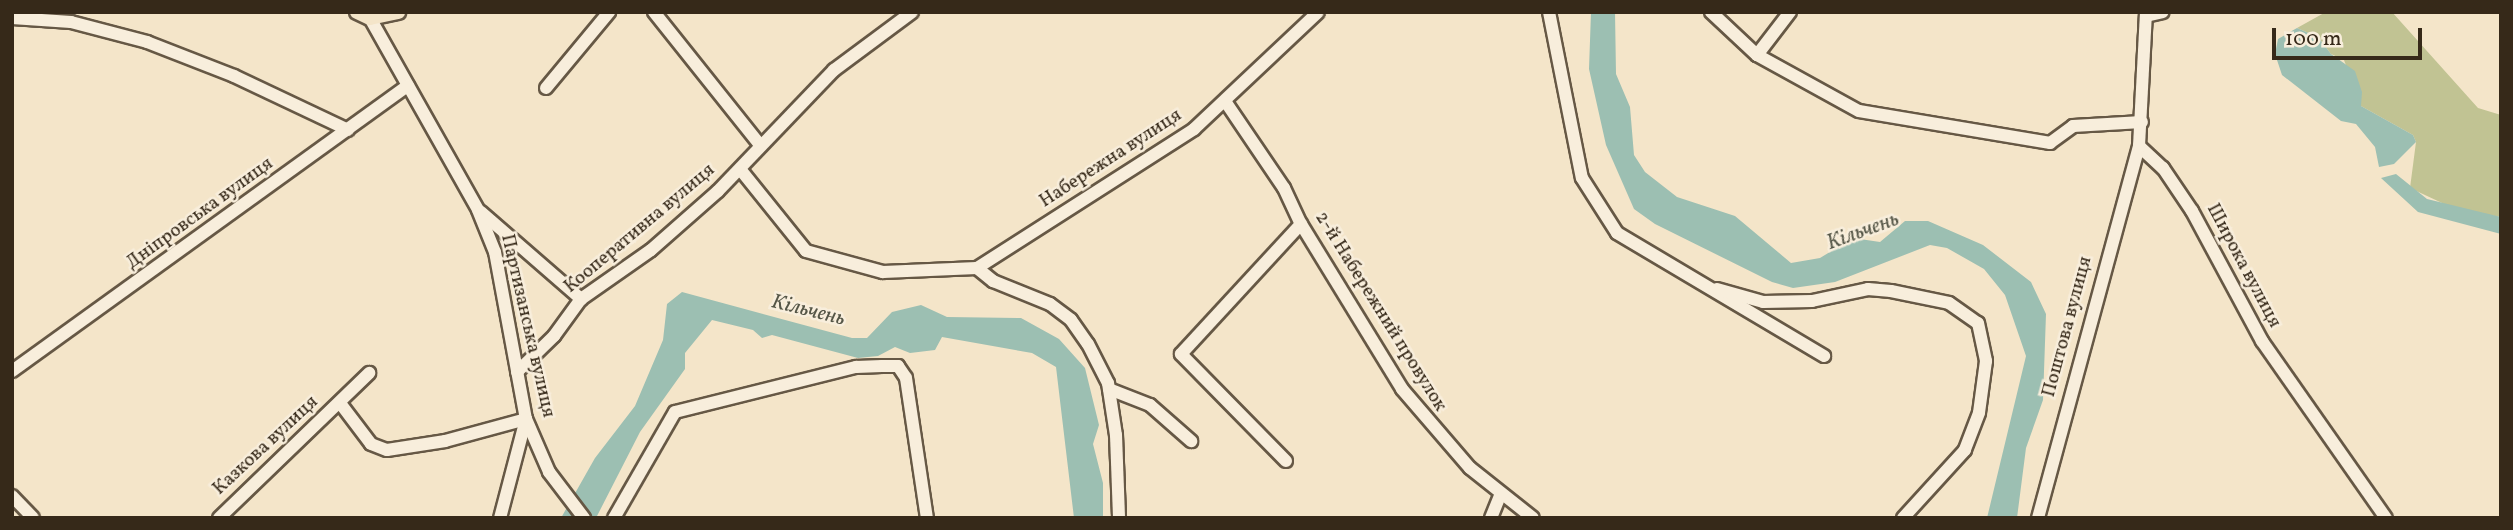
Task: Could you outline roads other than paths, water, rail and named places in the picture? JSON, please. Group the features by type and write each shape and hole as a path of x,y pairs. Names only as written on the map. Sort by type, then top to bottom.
{"main road":[{"path":"364,15 398,12"}],"street":[{"path":"546,88 609,12"},
{"path":"654,12 761,146"},
{"name":"Кооперативна вулиця","path":"517,373 554,336 580,299 651,250 740,169 862,45 912,12"},
{"name":"Набережна вулиця","path":"740,169 806,251 883,272 976,268 1140,167 1225,101 1318,12"},
{"path":"1549,12 1568,123 1590,195 1617,233 1634,246 1717,289 1824,356"},
{"path":"1711,12 1757,55 1859,111 1958,124 2029,141 2050,143 2073,126 2142,122"},
{"path":"1757,55 1790,12"},
{"path":"2139,146 2146,14 2163,12"},
{"name":"Партизанська вулиця","path":"364,15 408,85 478,210 495,252 526,419 549,472 584,518"},
{"path":"12,18 71,22 147,42 234,76 348,130"},
{"name":"Дніпровська вулиця","path":"12,371 408,85"},
{"name":"2-й Набережний провулок","path":"1225,101 1284,188 1301,224 1402,389 1433,430 1500,496 1533,518"},
{"name":"Поштова вулиця","path":"2038,518 2139,146"},
{"name":"Широка вулиця","path":"2139,146 2163,168 2192,211 2262,341 2386,518"},
{"path":"478,210 580,299"},
{"path":"1286,461 1181,355 1301,224"},
{"path":"976,268 1071,320 1109,389 1116,435 1119,518"},
{"path":"1717,289 1763,302 1812,301 1867,289 1891,291 1948,303 1978,323 1986,361 1979,413 1965,450 1903,518"},
{"path":"614,518 675,412 856,367 882,366 898,366 906,378 927,518"},
{"name":"Казкова вулиця","path":"219,518 369,373"},
{"path":"1109,389 1150,405 1191,441"},
{"name":"Казкова вулиця","path":"340,403 371,444 387,450 445,441 526,419"},
{"path":"500,518 526,419"},
{"path":"12,496 33,518"},
{"path":"1491,518 1500,496"}],"water label":[{"name":"Кільчень","path":"1863,232"},
{"name":"Кільчень","path":"808,311"}]}
